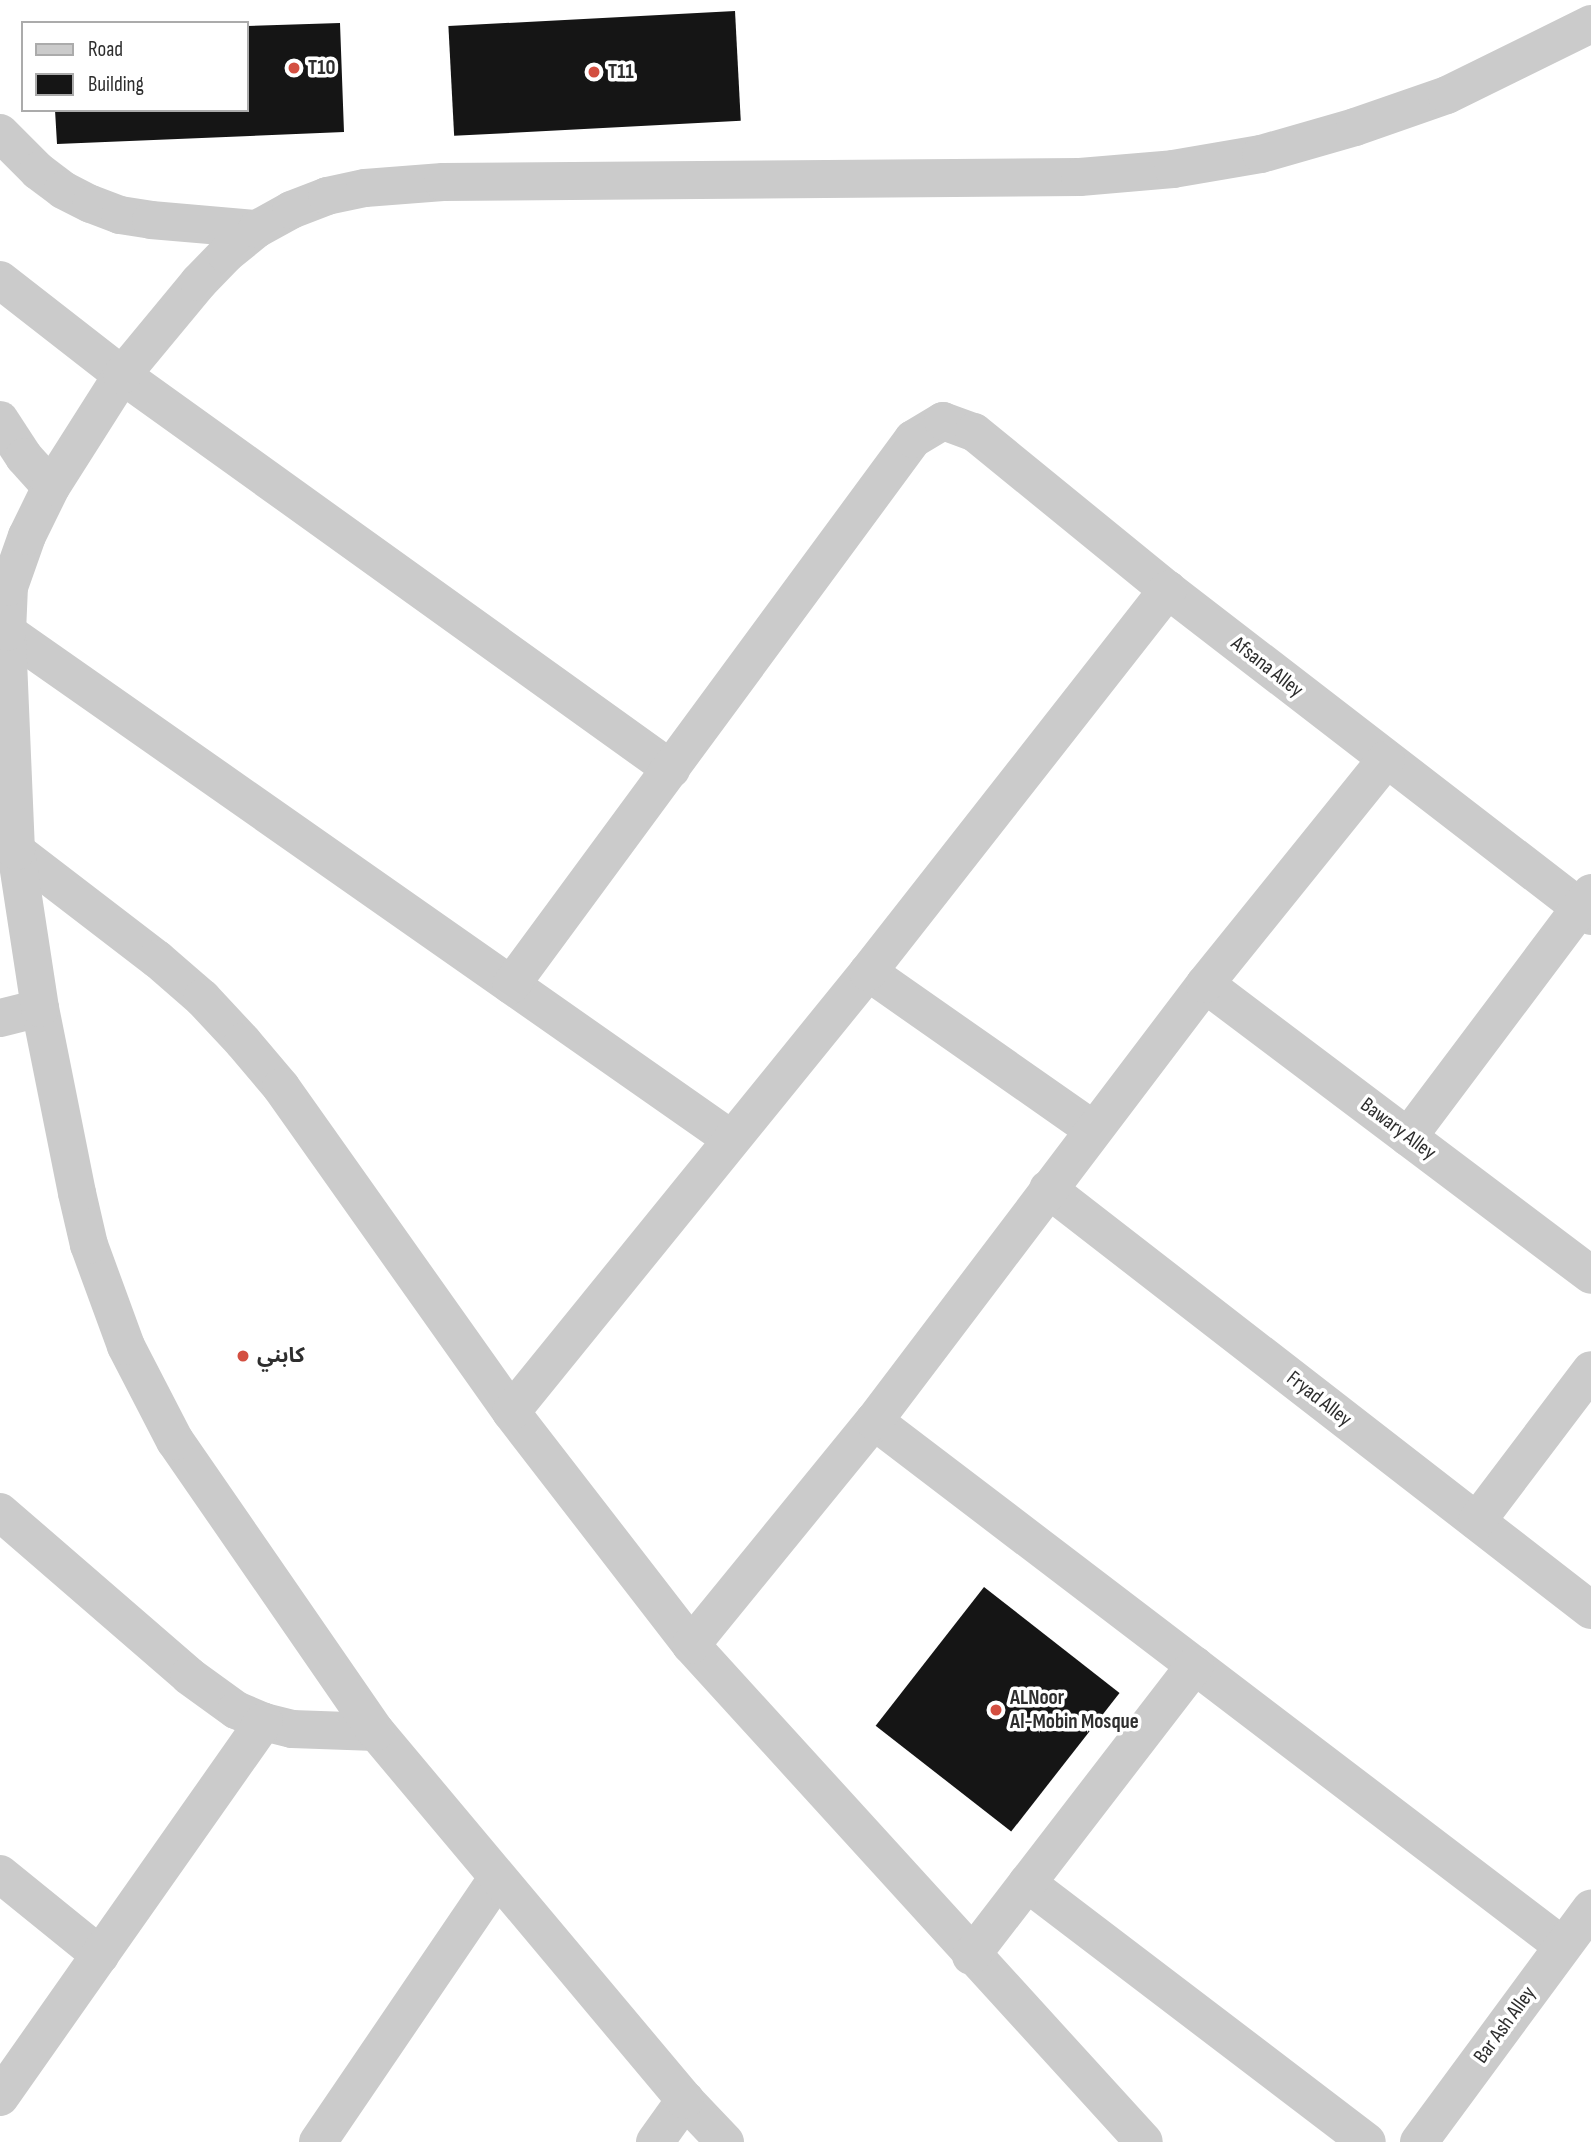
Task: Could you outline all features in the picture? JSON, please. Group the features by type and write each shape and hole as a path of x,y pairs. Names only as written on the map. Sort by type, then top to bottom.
{"street":[{"path":"726,2142 685,2100 376,1732 176,1441 126,1346 89,1245 40,1008 16,851 7,632 9,587 26,536 51,487 122,375 199,282 226,254 257,229 291,210 327,196 402,184 1080,177 1173,169 1261,154 1381,118 1447,95 1591,24"},
{"path":"0,133 38,171 63,190 90,204 120,215 150,220 257,229"},
{"path":"0,280 122,375 671,769 511,985"},
{"path":"0,419 24,457 51,487"},
{"name":"Afsana Alley","path":"671,769 914,439 943,421 974,432 1168,590 1386,760 1587,905"},
{"path":"511,1412 867,972 1168,590"},
{"path":"7,632 731,1139"},
{"path":"691,1645 874,1421 1092,1129 1386,760"},
{"path":"16,851 157,960 202,998 243,1042 281,1087 511,1412 691,1645 971,1956 1144,2142"},
{"path":"1408,1137 1587,905"},
{"path":"867,972 1092,1129"},
{"name":"Bawary Alley","path":"1205,984 1591,1275"},
{"path":"0,1018 40,1008"},
{"name":"Fryad Alley","path":"1048,1189 1591,1610"},
{"path":"1477,1521 1591,1370"},
{"path":"874,1421 1563,1946"},
{"path":"0,1512 189,1676 236,1710 264,1722 292,1729 376,1732"},
{"path":"971,1956 1195,1665"},
{"path":"0,2097 264,1722"},
{"path":"0,1874 100,1955"},
{"path":"318,2142 497,1879"},
{"path":"1027,1883 1367,2142"},
{"name":"Bar Ash Alley","path":"1419,2142 1591,1909"},
{"path":"655,2142 685,2100"}],"building":[{"name":"T11","path":"735,11 741,121 454,136 448,26"},
{"name":"T10","path":"340,23 344,132 57,144 55,112 248,112 248,26"},
{"name":"ALNoor Al-Mobin Mosque","path":"984,1587 1120,1693 1011,1832 876,1726"}],"place":[{"name":"T10","path":"294,68"},
{"name":"T11","path":"594,72"},
{"name":"كابني","path":"243,1356"},
{"name":"ALNoor Al-Mobin Mosque","path":"996,1710"}]}
